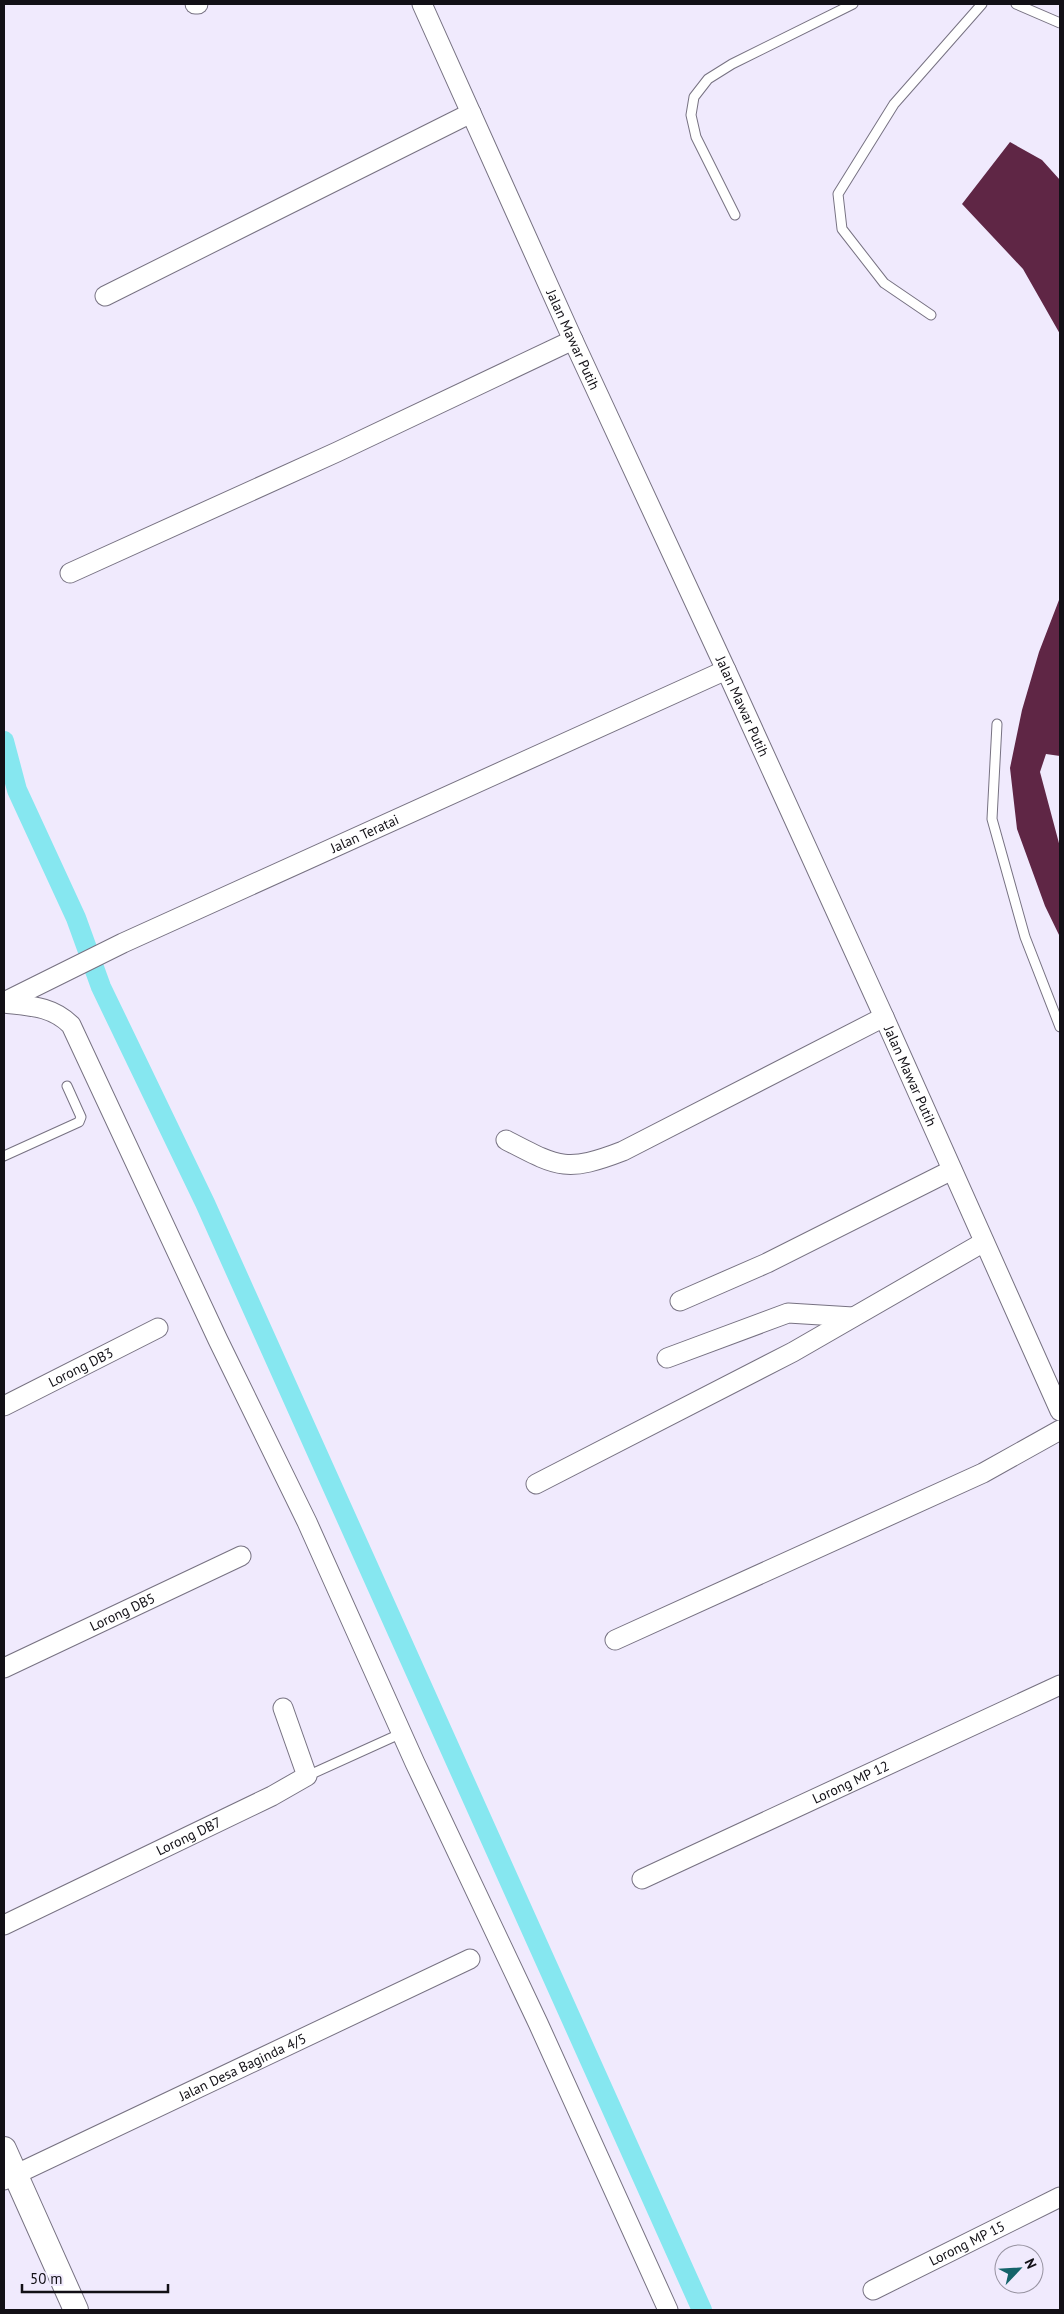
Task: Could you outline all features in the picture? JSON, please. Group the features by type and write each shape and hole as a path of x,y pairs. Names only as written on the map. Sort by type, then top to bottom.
{"street":[{"name":"Jalan Mawar Putih","path":"422,4 573,340 884,1017 1060,1411"},
{"path":"105,296 471,113"},
{"path":"70,573 337,452 573,340"},
{"name":"Jalan Teratai","path":"4,1003 123,942 726,670"},
{"path":"4,1003 37,1007 60,1014 71,1025 218,1340 306,1522 402,1733 538,2023 668,2310"},
{"path":"506,1140 544,1160 562,1165 579,1165 602,1159 623,1152 884,1017"},
{"path":"680,1301 767,1263 952,1170"},
{"path":"536,1484 793,1352 984,1242"},
{"path":"667,1358 788,1313 853,1317"},
{"name":"Lorong DB3","path":"4,1406 158,1328"},
{"path":"615,1640 983,1473 1060,1430"},
{"name":"Lorong DB5","path":"4,1668 242,1556"},
{"name":"Lorong MP 12","path":"642,1879 1060,1685"},
{"path":"283,1708 308,1776"},
{"name":"Lorong DB7","path":"4,1925 272,1796 308,1776"},
{"name":"Jalan Desa Baginda 4/5","path":"9,2177 470,1959"},
{"path":"4,2149 9,2177 76,2310"},
{"name":"Lorong MP 15","path":"873,2290 1060,2197"}],"lane":[{"path":"735,215 696,137 691,115 694,97 708,79 732,64 853,4"},
{"path":"931,315 884,283 842,229 838,194 894,104 982,4"},
{"path":"1016,4 1060,23"},
{"path":"997,724 992,819 1025,937 1060,1026"},
{"path":"4,1156 79,1122 80,1117 66,1086"},
{"path":"308,1776 402,1733"}],"building":[{"path":"1010,142 1042,160 1060,180 1060,334 1023,269 962,204"},
{"path":"1059,600 1060,756 1046,754 1040,772 1060,847 1060,937 1045,906 1017,829 1010,768 1022,710 1039,652"}],"waterway":[{"path":"4,741 17,790 76,918 101,987 205,1203 702,2310"}]}
